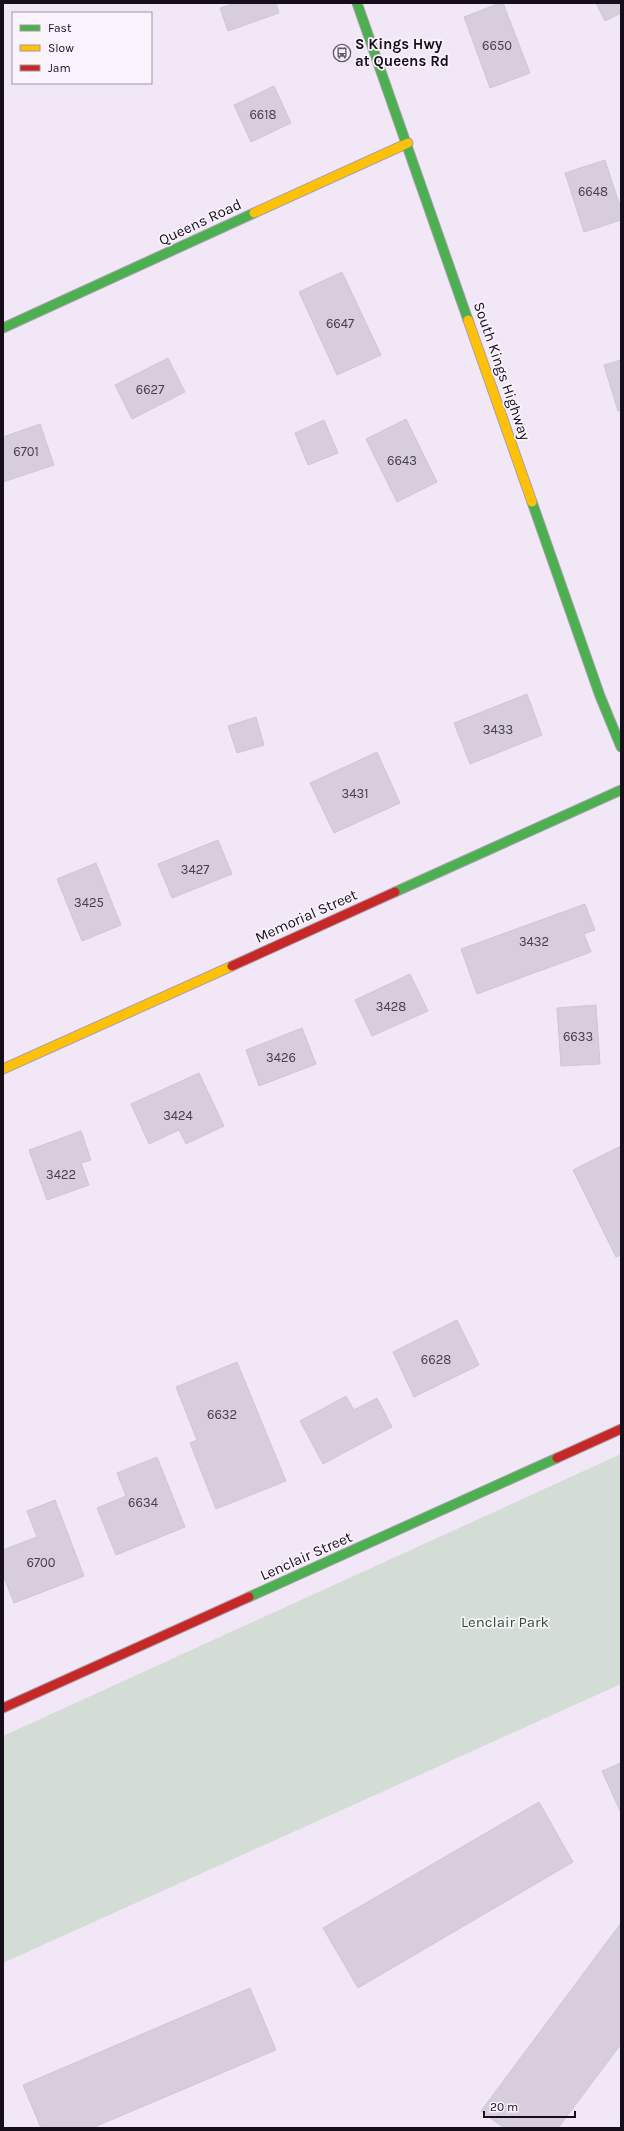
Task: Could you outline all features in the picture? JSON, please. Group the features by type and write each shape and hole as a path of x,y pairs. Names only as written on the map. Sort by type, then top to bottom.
{"street":[{"name":"South Kings Highway","path":"357,3 408,143 598,688 621,747"},
{"name":"Queens Road","path":"3,328 408,143"},
{"name":"Memorial Street","path":"3,1069 621,790"},
{"name":"Lenclair Street","path":"3,1708 621,1429"}],"green space":[{"name":"Lenclair Park","path":"621,1454 621,1684 3,1963 3,1736"}],"building":[{"path":"229,3 276,3 279,13 228,31 220,8 230,5"},
{"path":"503,3 530,73 490,88 464,17"},
{"path":"596,3 621,3 621,13 605,21"},
{"path":"274,86 291,123 251,142 234,105"},
{"path":"605,160 621,209 621,220 584,232 565,173"},
{"path":"342,272 381,355 337,375 299,292"},
{"path":"168,358 185,392 132,419 115,385"},
{"path":"621,360 621,410 618,411 604,365"},
{"path":"406,419 437,482 397,502 366,439"},
{"path":"324,420 338,453 308,465 295,433"},
{"path":"40,424 54,465 3,482 3,437"},
{"path":"527,694 542,735 470,764 454,723"},
{"path":"256,717 264,745 237,753 228,726"},
{"path":"377,752 400,803 334,833 310,783"},
{"path":"218,840 232,874 172,898 158,864"},
{"path":"96,863 121,925 82,941 57,879"},
{"path":"585,904 595,930 584,934 591,952 477,994 461,949"},
{"path":"410,974 428,1011 372,1036 355,1000"},
{"path":"596,1005 600,1064 561,1066 557,1008"},
{"path":"302,1028 316,1064 259,1086 246,1050"},
{"path":"199,1073 224,1126 186,1144 179,1130 149,1144 131,1104"},
{"path":"81,1131 91,1160 81,1163 89,1185 47,1200 29,1150"},
{"path":"621,1146 621,1255 616,1257 573,1170"},
{"path":"457,1320 479,1365 414,1397 393,1352"},
{"path":"237,1362 286,1481 216,1509 190,1443 197,1440 176,1387"},
{"path":"346,1396 354,1410 377,1398 392,1427 323,1464 300,1421"},
{"path":"157,1457 185,1527 116,1555 97,1508 126,1496 117,1473"},
{"path":"55,1500 84,1576 14,1603 3,1575 3,1550 37,1537 27,1511"},
{"path":"621,1763 621,1813 602,1771"},
{"path":"539,1802 573,1862 358,1988 323,1928"},
{"path":"621,1923 621,2044 558,2128 504,2128 481,2111"},
{"path":"250,1988 276,2050 92,2128 41,2128 23,2085"}],"traffic: fast":[{"path":"357,3 468,320"},
{"path":"3,328 254,213"},
{"path":"532,502 600,696 621,747"},
{"path":"395,892 621,790"},
{"path":"249,1597 557,1458"}],"traffic: slow":[{"path":"254,213 408,143"},
{"path":"468,320 532,502"},
{"path":"3,1069 232,966"}],"traffic: jam":[{"path":"232,966 395,892"},
{"path":"557,1458 621,1429"},
{"path":"3,1708 249,1597"}],"place":[{"name":"S Kings Hwy at Queens Rd","path":"342,53"}]}
